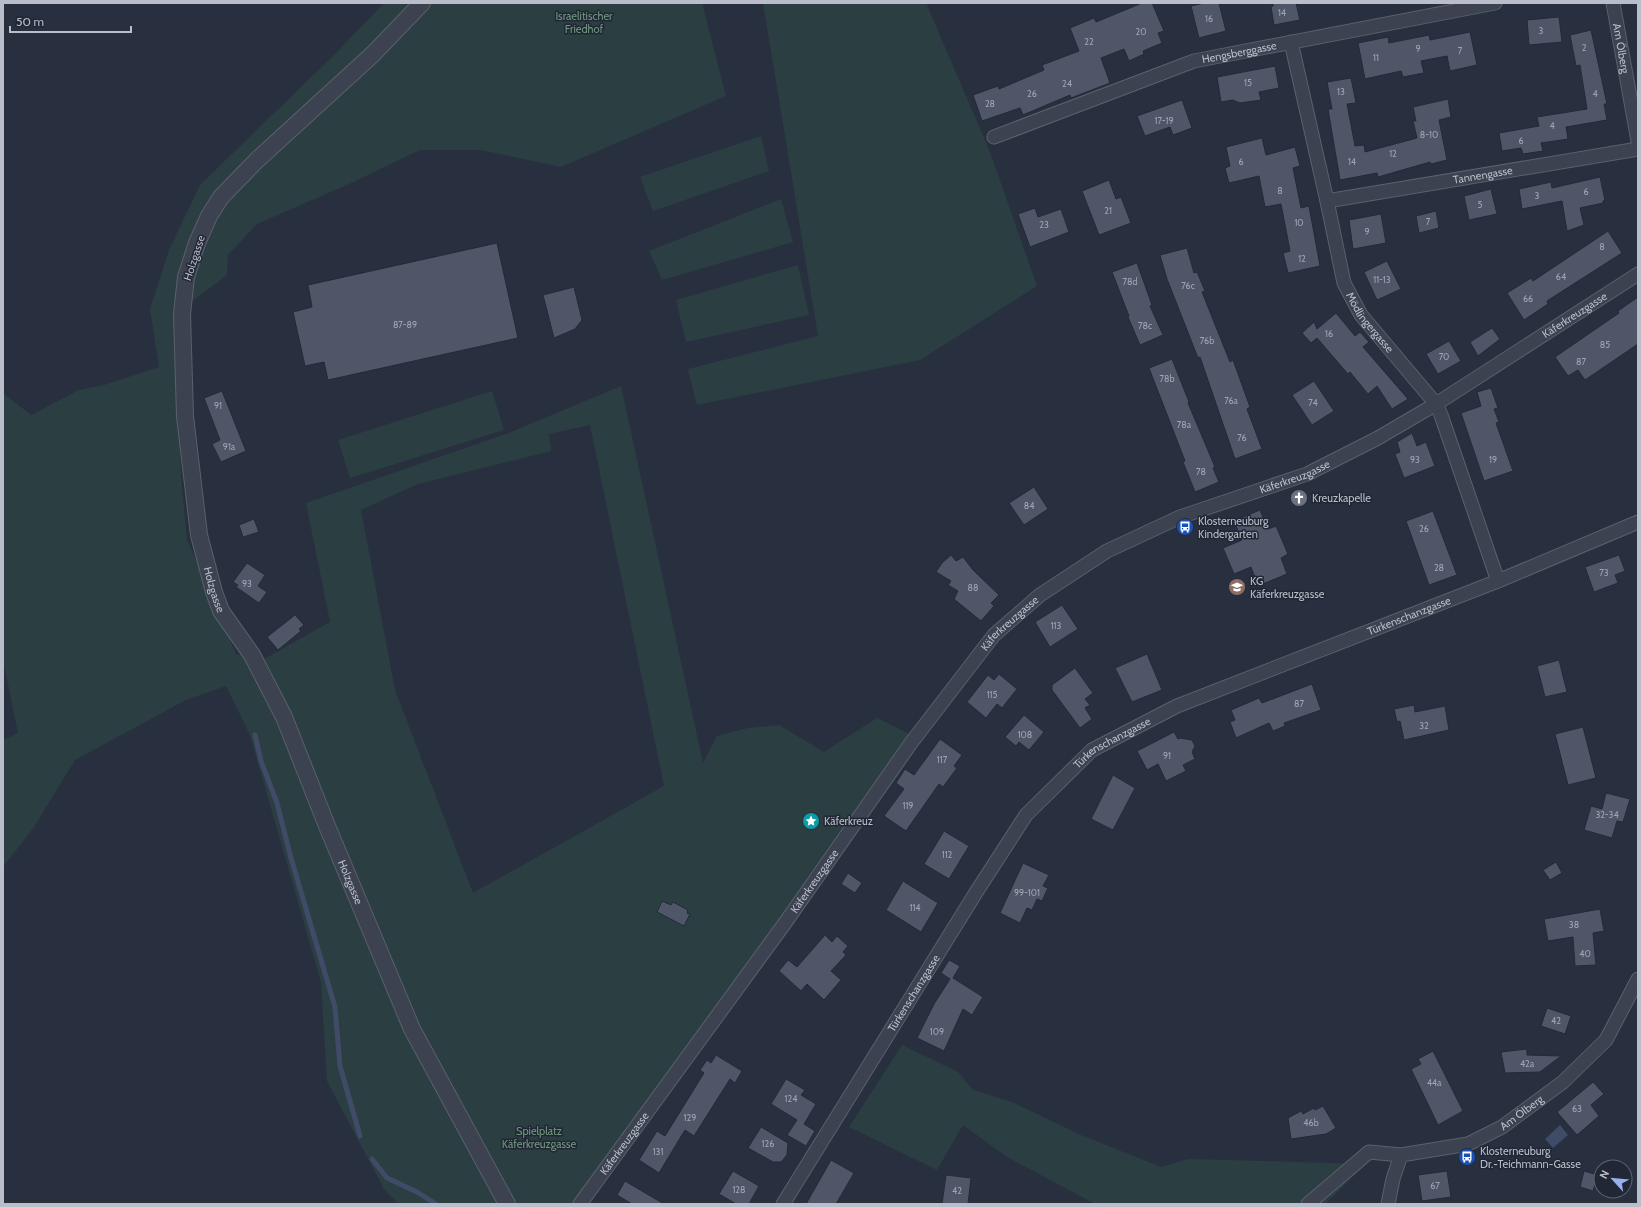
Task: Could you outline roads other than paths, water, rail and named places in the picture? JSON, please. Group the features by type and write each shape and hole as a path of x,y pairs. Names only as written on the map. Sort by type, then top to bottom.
{"street":[{"name":"Holzgasse","path":"422,3 373,54 257,160 221,197 209,216 186,277 182,314 185,416 199,535 220,611 252,655 284,717 327,826 412,1029 507,1204"},
{"name":"Hengsberggasse","path":"994,137 1194,61 1495,3"},
{"name":"Am Ölberg","path":"1613,3 1638,141"},
{"name":"Mödlingergasse","path":"1291,42 1344,283 1361,315 1436,404 1498,581"},
{"name":"Tannengasse","path":"1327,201 1638,149"},
{"name":"Käferkreuzgasse","path":"580,1204 785,923 910,743 994,635 1040,595 1107,551 1180,517 1307,474 1378,438 1436,404 1638,274"},
{"name":"Türkenschanzgasse","path":"783,1204 975,894 1026,815 1092,750 1177,706 1498,581 1638,522"},
{"name":"Am Ölberg","path":"1308,1204 1369,1152 1401,1155 1468,1144 1502,1127 1563,1082 1606,1040 1638,979"},
{"path":"1388,1204 1393,1179 1401,1155"}],"water":[{"path":"1560,1125 1568,1135 1553,1148 1545,1139"}],"waterway":[{"path":"255,735 261,761 277,803 291,858 335,1007 340,1066 360,1136"},
{"path":"372,1159 387,1178 417,1192 436,1204"}],"place":[{"name":"Kreuzkapelle","path":"1299,498"},
{"name":"Klosterneuburg Kindergarten","path":"1185,527"},
{"name":"KG Käferkreuzgasse","path":"1237,587"},
{"name":"Käferkreuz","path":"811,821"},
{"name":"Klosterneuburg Dr.-Teichmann-Gasse","path":"1467,1157"}],"park label":[{"name":"Israelitischer Friedhof","path":"584,22"},
{"name":"Spielplatz Käferkreuzgasse","path":"539,1137"}]}
